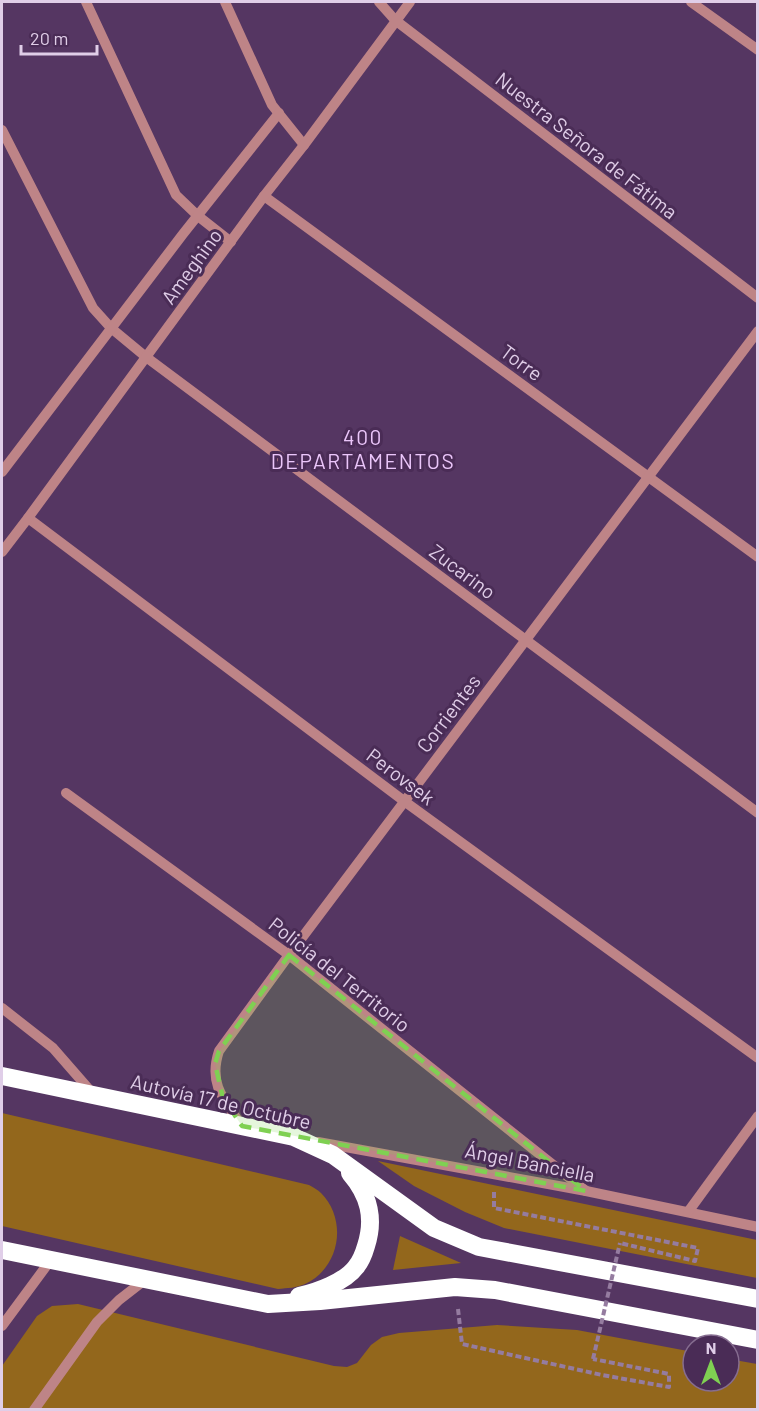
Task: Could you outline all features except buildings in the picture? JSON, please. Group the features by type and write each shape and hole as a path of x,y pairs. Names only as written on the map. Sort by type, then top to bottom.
{"highway":[{"name":"Autovía 17 de Octubre","path":"2,1076 294,1137 333,1155 434,1228 479,1247 758,1299"},
{"path":"268,1304 313,1293 341,1280 356,1268 363,1253 370,1233 370,1212 359,1183 333,1155"},
{"path":"2,1250 268,1304 455,1287 495,1290 758,1340"}],"street":[{"path":"86,2 176,195 231,242"},
{"path":"225,2 272,105 304,145"},
{"name":"Nuestra Señora de Fátima","path":"379,2 396,20 758,298"},
{"name":"Ameghino","path":"2,552 410,2"},
{"path":"691,2 758,50"},
{"path":"2,472 279,113"},
{"name":"Zucarino","path":"2,130 93,308 111,328 146,357 758,813"},
{"name":"Torre","path":"264,196 758,557"},
{"name":"Corrientes","path":"242,1126 223,1098 216,1082 215,1064 219,1051 758,331"},
{"name":"Perovsek","path":"28,518 404,801 758,1058"},
{"name":"Policía del Territorio","path":"66,793 289,955 586,1191"},
{"path":"2,1008 53,1048 94,1095"},
{"path":"688,1212 758,1116"},
{"name":"Ángel Banciella","path":"294,1137 586,1191 758,1227"},
{"path":"2,1326 50,1261"},
{"path":"34,1410 97,1322 119,1300 146,1279"}],"path":[{"path":"455,1287 462,1344 602,1375 669,1387 669,1374 593,1359 620,1243 695,1261 698,1248 494,1208 495,1174"}],"highlighted area":[{"path":"289,955 586,1191 380,1152 242,1126 223,1098 215,1064 219,1051"}],"shaded area":[{"path":"2,1113 309,1185 321,1193 330,1204 335,1216 337,1229 333,1255 317,1277 305,1284 278,1289 2,1226"},
{"path":"378,1161 757,1240 757,1278 504,1228 465,1212 414,1186"},
{"path":"400,1236 461,1263 393,1270"},
{"path":"78,1304 334,1366 347,1367 357,1363 371,1345 382,1337 399,1333 497,1325 577,1330 681,1350 681,1393 741,1393 741,1361 757,1364 757,1409 2,1410 2,1366 37,1316 52,1306"}],"district":[{"name":"400 DEPARTAMENTOS","path":"363,448"}]}
